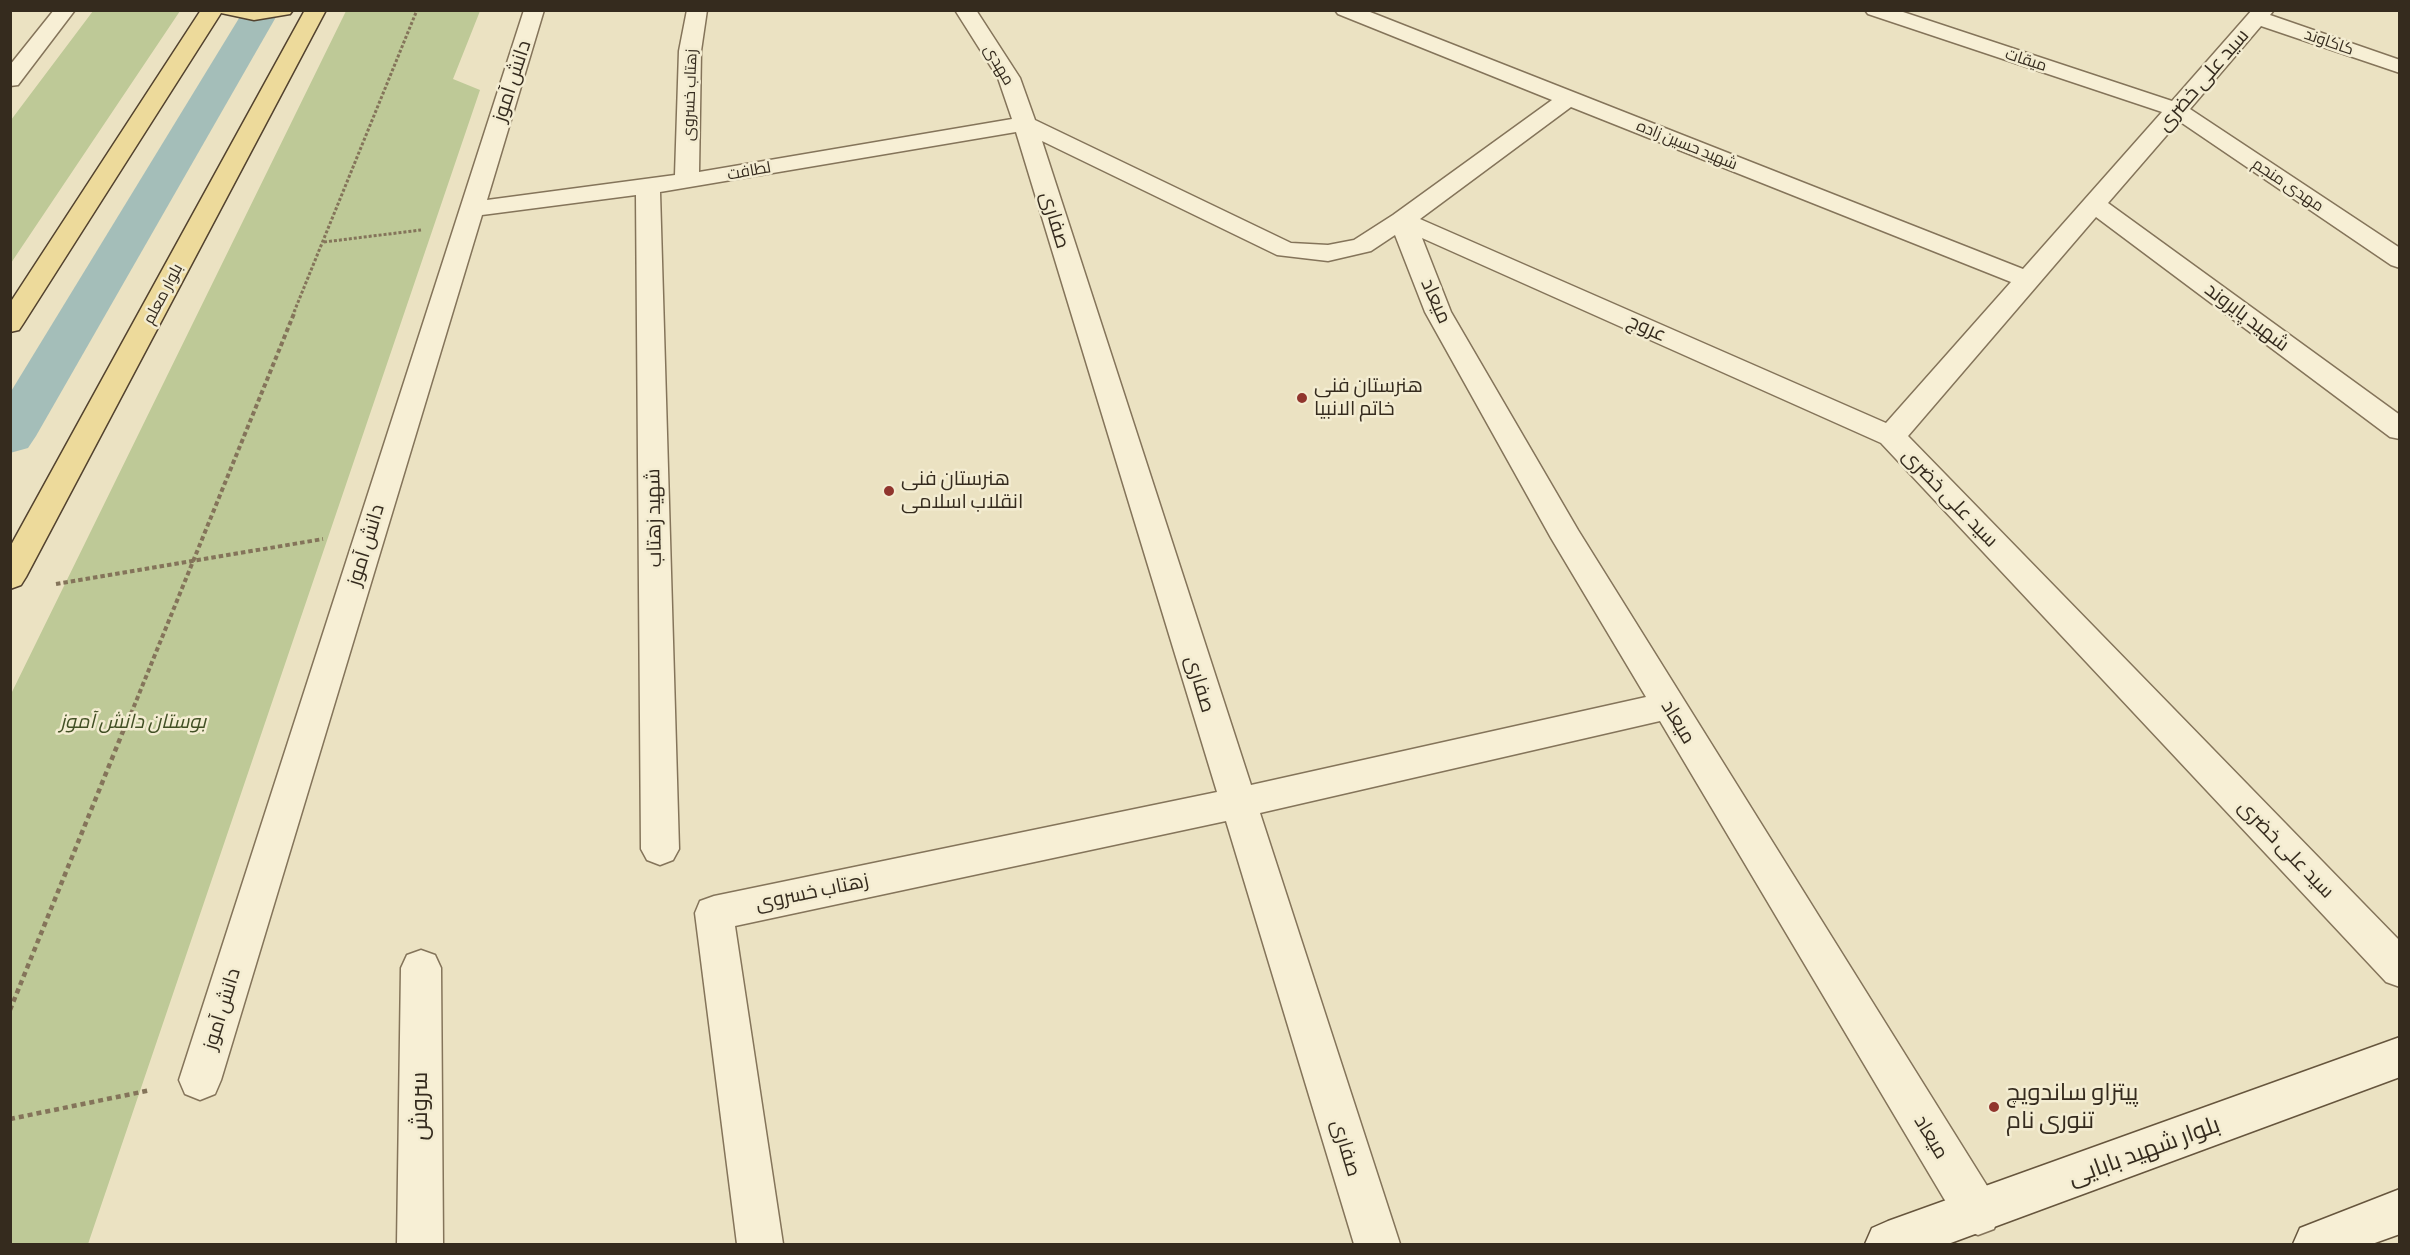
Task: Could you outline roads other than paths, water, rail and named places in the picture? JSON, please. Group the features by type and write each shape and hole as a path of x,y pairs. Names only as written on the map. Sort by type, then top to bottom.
{"main road":[{"path":"10,324 212,10"},
{"path":"229,10 254,14 283,10"},
{"name":"بلوار معلم","path":"10,577 316,10"}],"street":[{"path":"13,75 65,10"},
{"name":"دانش آموز","path":"200,1080 534,10"},
{"name":"زهتاب خسروی","path":"687,181 690,51 697,10"},
{"name":"مهدی","path":"965,10 1009,78 1025,124"},
{"name":"شهید حسین زاده","path":"1345,10 2028,280"},
{"name":"میقات","path":"1875,10 2177,110"},
{"name":"سید علی خضری","path":"2261,14 1891,436 2400,969"},
{"name":"کاکاوند","path":"2261,14 2400,67"},
{"path":"1025,124 1286,250 1328,253 1362,246 1402,220 1568,99"},
{"name":"مهدی منجم","path":"2177,110 2400,260"},
{"name":"لطافت","path":"468,216 1025,124"},
{"name":"صفاری","path":"1025,124 1377,1245"},
{"name":"شهید زهتاب","path":"648,186 660,849"},
{"name":"شهید پایروند","path":"2094,204 2400,430"},
{"name":"عروج","path":"1402,220 1891,436"},
{"name":"میعاد","path":"1402,220 1438,312 1567,538 1978,1213"},
{"path":"1238,802 1668,706"},
{"name":"زهتاب خسروی","path":"760,1245 714,912 1238,802"},
{"name":"سروش","path":"420,1245 421,968"},
{"name":"بلوار شهید بابایی","path":"1888,1245 2400,1057"},
{"path":"2316,1245 2400,1211"}],"waterway":[{"path":"10,436 262,10"}],"place":[{"name":"هنرستان فنی خاتم الانبیا","path":"1302,398"},
{"name":"هنرستان فنی انقلاب اسلامی","path":"889,491"},
{"name":"پیتزاو ساندویچ تنوری نام","path":"1994,1107"}],"park label":[{"name":"بوستان دانش آموز","path":"133,722"}]}
